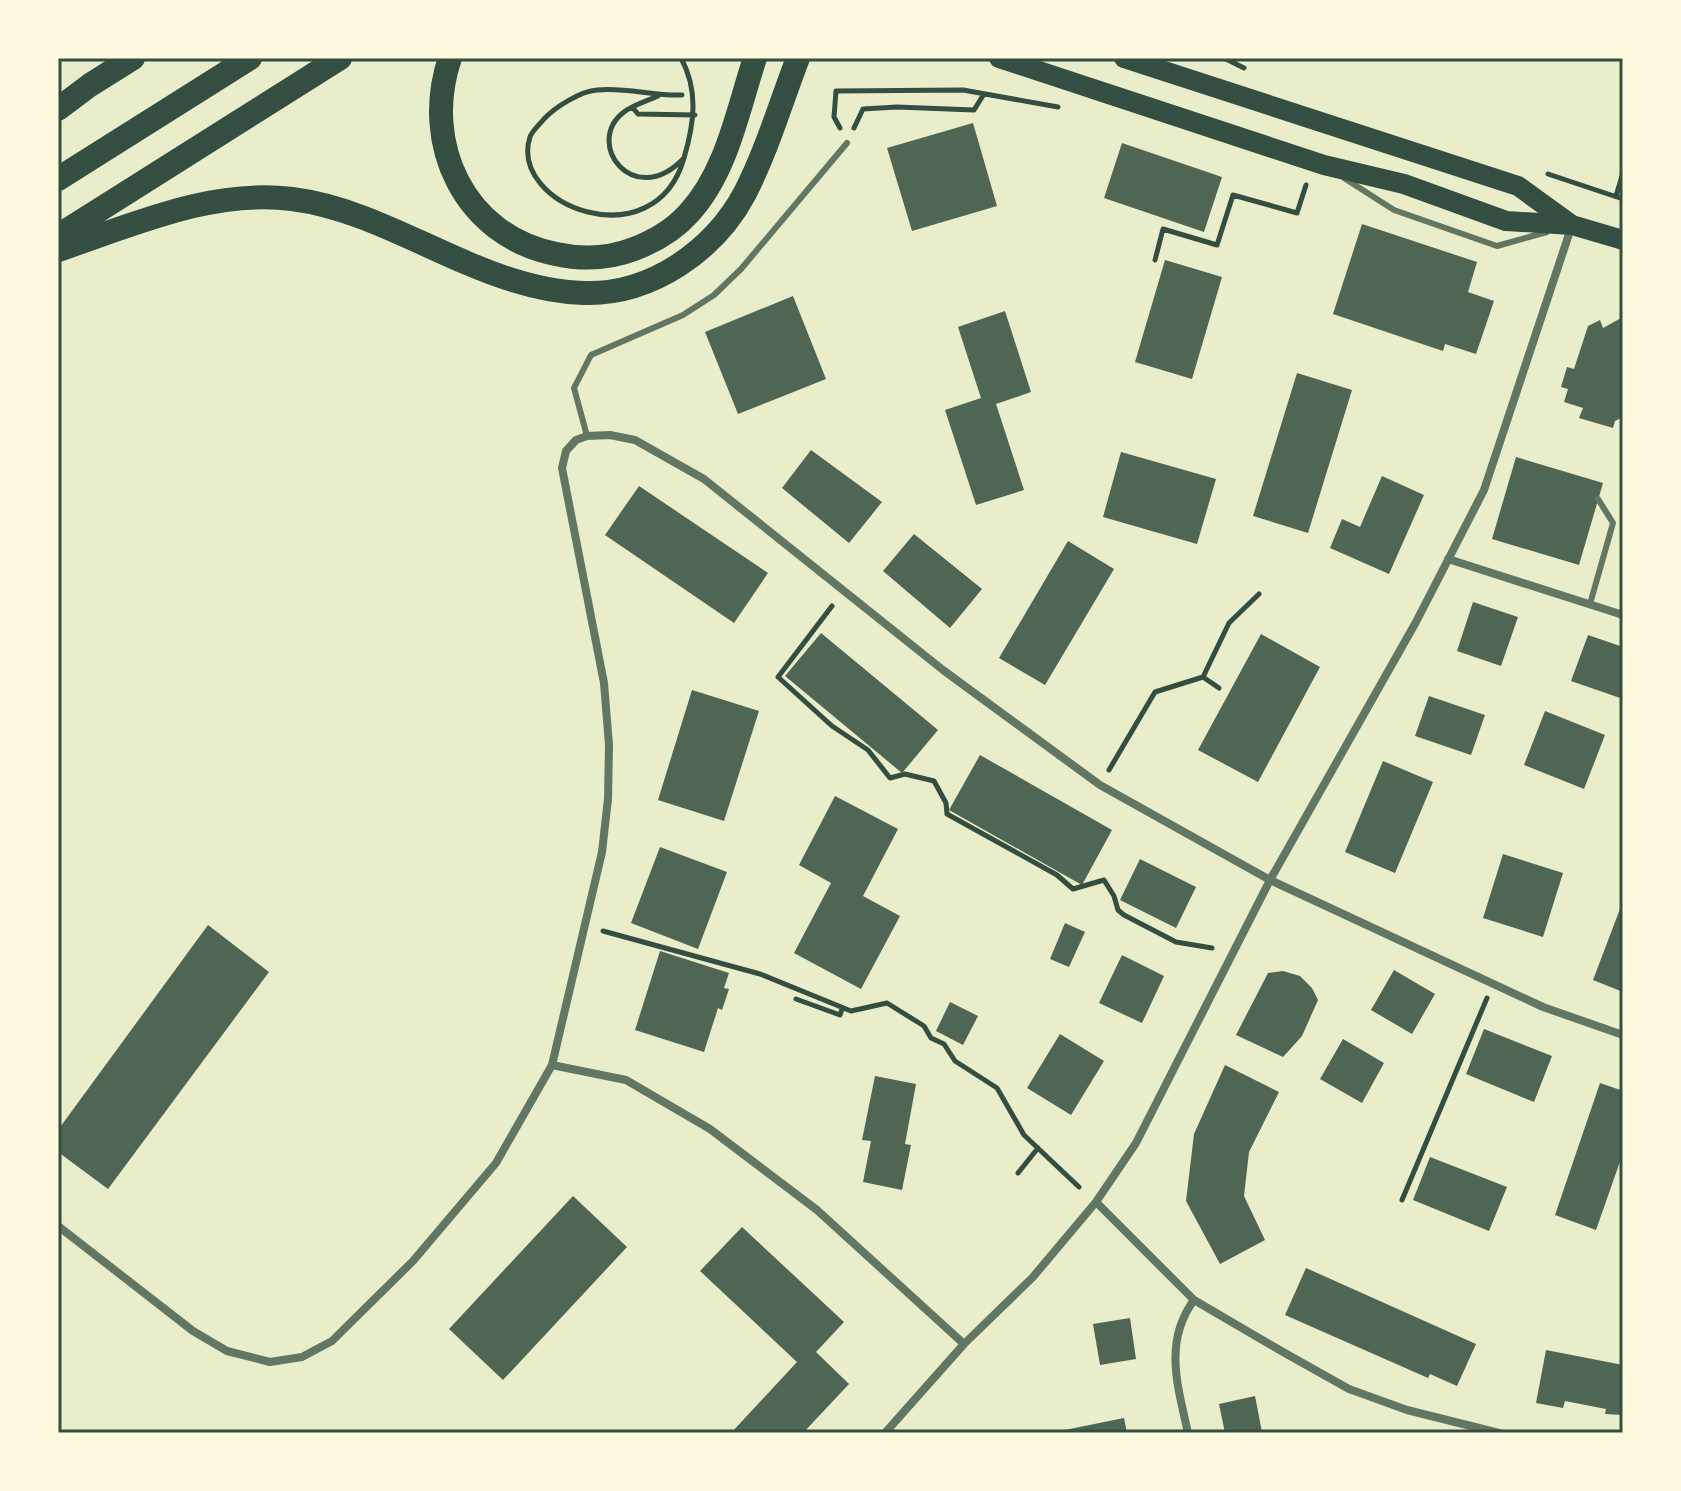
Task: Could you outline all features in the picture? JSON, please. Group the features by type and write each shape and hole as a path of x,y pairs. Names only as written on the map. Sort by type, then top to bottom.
{"highway":[{"path":"90,85 93,58"},
{"path":"58,109 133,58"},
{"path":"58,179 250,58"},
{"path":"58,236 340,58"},
{"path":"450,58 442,87 440,127 444,149 460,188 485,217 515,240 544,252 573,257 609,257 628,251 662,235 688,214 702,198 721,161 748,65"},
{"path":"58,250 171,211 202,204 270,197 312,203 359,216 486,271 531,286 586,293 636,285 690,258 730,218 756,167 798,58"}],"main road":[{"path":"999,58 1324,165 1404,184 1506,221 1572,225 1623,240"},
{"path":"1124,58 1518,186 1572,225"}],"street":[{"path":"885,1433 964,1344 1033,1277 1096,1202 1136,1143 1270,880 1416,622 1487,481 1572,225"},
{"path":"58,1226 193,1331 227,1351 270,1362 302,1357 332,1341 413,1261 496,1163 552,1065 602,852 608,799 609,745 604,683 562,468 566,451 576,440 587,436 610,435 635,440 704,479 943,670 1100,785 1270,880 1543,1007 1623,1035"},
{"path":"1448,559 1623,615"},
{"path":"552,1065 626,1080 710,1129 817,1210 964,1344"},
{"path":"1096,1202 1194,1300 1349,1389 1407,1410 1499,1433"},
{"path":"1188,1433 1177,1380 1175,1343 1182,1316 1194,1300"}],"lane":[{"path":"587,436 574,388 591,355 683,315 714,295 741,269 847,143"},
{"path":"1590,604 1613,523 1598,499"}],"path":[{"path":"681,58 687,69 695,115 678,179 657,202 628,214 594,216 572,208 551,195 537,178 527,155 530,135 548,115 594,90 682,95"},
{"path":"834,117 836,91 963,90 1059,107"},
{"path":"847,143 863,109 974,110 984,94"},
{"path":"660,95 633,108 615,122 609,144 613,159 623,169 643,179 656,178 672,171 684,157"},
{"path":"633,108 638,114 695,115"},
{"path":"1616,196 1623,173"},
{"path":"1155,260 1163,229 1217,245 1233,195 1297,213 1306,185"},
{"path":"843,590 778,677 832,726 868,750 890,778 905,774 934,781 946,803 947,814 1057,875 1073,889 1104,880 1118,910 1124,915 1176,942 1212,948"},
{"path":"1100,785 1155,692 1203,677 1229,623 1259,594"},
{"path":"1203,677 1219,688"},
{"path":"585,926 760,974 842,1009 851,1011 887,1003 924,1026 931,1038 944,1044 955,1061 997,1088 1024,1135 1079,1187"},
{"path":"1402,1200 1493,984"},
{"path":"796,999 840,1015 842,1009"},
{"path":"1018,1173 1038,1148"}],"building":[{"path":"973,123 997,206 912,231 887,148"},
{"path":"1122,143 1222,177 1204,232 1104,198"},
{"path":"1362,224 1477,262 1468,292 1494,301 1476,354 1445,344 1443,351 1333,314"},
{"path":"1165,260 1222,277 1192,379 1135,362"},
{"path":"793,296 826,379 738,414 705,332"},
{"path":"1005,311 1031,392 996,404 1024,490 976,505 945,410 981,398 958,327"},
{"path":"1623,317 1623,417 1615,421 1613,428 1579,418 1583,408 1564,402 1568,389 1561,387 1567,367 1574,369 1588,326 1600,320 1603,328"},
{"path":"1297,373 1352,390 1308,533 1253,516"},
{"path":"811,450 882,502 849,543 782,488"},
{"path":"1121,452 1216,479 1197,544 1103,517"},
{"path":"1516,457 1603,483 1579,565 1492,539"},
{"path":"1382,476 1424,495 1389,574 1330,548 1342,519 1360,527"},
{"path":"639,486 768,573 734,623 605,535"},
{"path":"914,534 982,589 950,628 883,571"},
{"path":"1068,541 1114,569 1045,685 999,658"},
{"path":"1473,602 1518,617 1501,666 1457,651"},
{"path":"821,633 938,730 902,773 785,676"},
{"path":"1261,634 1320,667 1258,782 1198,750"},
{"path":"1588,635 1623,647 1623,699 1571,681"},
{"path":"692,690 759,711 724,821 658,800"},
{"path":"1429,696 1485,715 1471,755 1415,736"},
{"path":"1545,711 1605,735 1584,789 1524,765"},
{"path":"980,755 1112,830 1082,885 949,810"},
{"path":"1383,761 1433,782 1395,873 1345,852"},
{"path":"835,796 898,829 863,896 900,916 861,989 794,953 831,883 799,865"},
{"path":"660,847 727,872 698,949 631,923"},
{"path":"1503,854 1563,873 1543,937 1483,918"},
{"path":"1140,859 1196,887 1176,928 1120,900"},
{"path":"1623,901 1623,992 1593,980"},
{"path":"1065,923 1085,932 1069,967 1050,959"},
{"path":"208,925 269,972 108,1189 58,1152 58,1130"},
{"path":"660,951 729,973 724,988 729,989 722,1010 718,1008 704,1052 635,1030"},
{"path":"1122,955 1164,976 1142,1023 1099,1003"},
{"path":"1394,970 1435,994 1412,1034 1371,1010"},
{"path":"1283,971 1300,976 1318,1000 1302,1036 1283,1057 1236,1035 1268,973"},
{"path":"950,1002 978,1016 963,1045 936,1031"},
{"path":"1484,1029 1552,1056 1534,1102 1466,1074"},
{"path":"1060,1034 1104,1061 1071,1115 1027,1088"},
{"path":"1343,1039 1384,1063 1362,1103 1320,1079"},
{"path":"1225,1065 1279,1092 1249,1152 1244,1196 1265,1240 1220,1264 1186,1201 1194,1134"},
{"path":"875,1076 916,1084 905,1144 911,1145 902,1190 863,1182 871,1141 862,1140"},
{"path":"1600,1083 1623,1091 1623,1153 1596,1230 1555,1215"},
{"path":"1430,1157 1507,1187 1489,1231 1413,1200"},
{"path":"573,1196 627,1247 503,1380 449,1329"},
{"path":"742,1227 844,1322 816,1352 849,1384 803,1433 731,1433 797,1362 700,1271"},
{"path":"1306,1268 1476,1344 1457,1386 1430,1374 1428,1378 1285,1315"},
{"path":"1130,1318 1136,1359 1100,1365 1093,1324"},
{"path":"1546,1350 1623,1365 1623,1415 1605,1414 1606,1409 1565,1401 1563,1408 1536,1403"},
{"path":"1255,1396 1262,1432 1225,1433 1219,1404"},
{"path":"1124,1418 1127,1433 1055,1433 1055,1432"}]}
